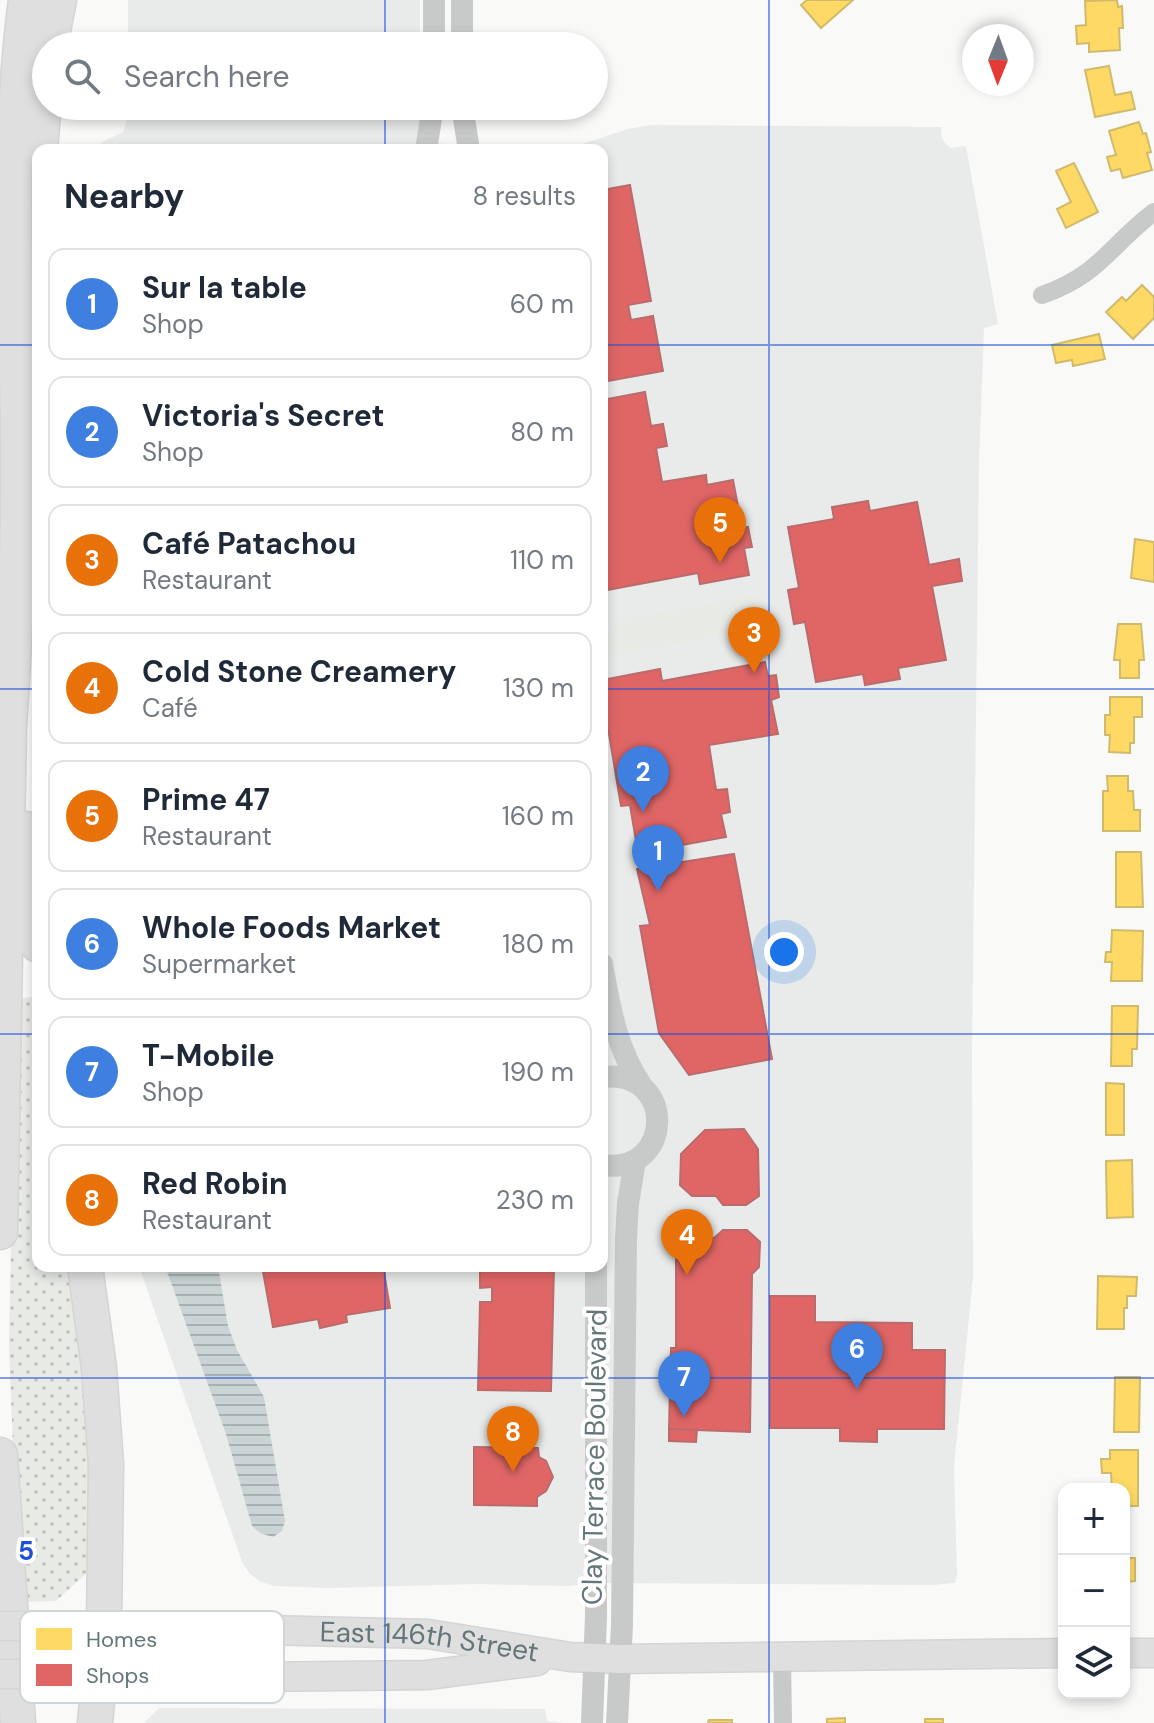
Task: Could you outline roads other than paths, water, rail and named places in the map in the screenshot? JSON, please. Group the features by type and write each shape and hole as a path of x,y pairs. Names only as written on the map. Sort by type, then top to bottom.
{"highway":[{"path":"0,1232 8,741 15,649 18,432 14,314 15,172 18,83 26,0"},
{"path":"53,32 59,0"},
{"path":"40,144 42,120"},
{"path":"18,432 32,297"},
{"path":"15,649 32,888"},
{"path":"86,1272 105,1434 104,1611"},
{"path":"0,1455 18,1723"},
{"path":"95,1723 97,1703"}],"main road":[{"name":"East 146th Street","path":"284,1630 428,1634 595,1658"},
{"name":"East 146th Street","path":"284,1677 427,1675 595,1658 1058,1653"},
{"path":"1130,1653 1154,1653"},
{"name":"East 146th Street","path":"0,1674 20,1674"}],"street":[{"path":"434,0 434,32"},
{"path":"462,0 462,32"},
{"path":"427,144 431,120"},
{"path":"464,120 468,144"},
{"path":"1042,295 1065,287 1088,273 1154,212"},
{"path":"608,996 615,1034 626,1062 653,1101 658,1119 658,1129 650,1147 635,1161 608,1166"},
{"path":"608,1077 623,1077 642,1086"},
{"name":"Clay Terrace Boulevard","path":"595,1658 624,1456 626,1239 635,1161"},
{"name":"Clay Terrace Boulevard","path":"595,1658 596,1272"},
{"path":"595,1289 609,1362 609,1442 614,1450 624,1456"},
{"path":"782,1657 783,1723"},
{"path":"592,1723 595,1658"},
{"path":"595,1658 617,1723"}],"place":[{"name":"Prime 47","path":"720,563"},
{"name":"Café Patachou","path":"754,673"},
{"name":"Victoria's Secret","path":"643,812"},
{"name":"Sur la table","path":"658,891"},
{"name":"Cold Stone Creamery","path":"687,1275"},
{"name":"Whole Foods Market","path":"857,1389"},
{"name":"T-Mobile","path":"684,1417"},
{"name":"Red Robin","path":"513,1472"}]}
